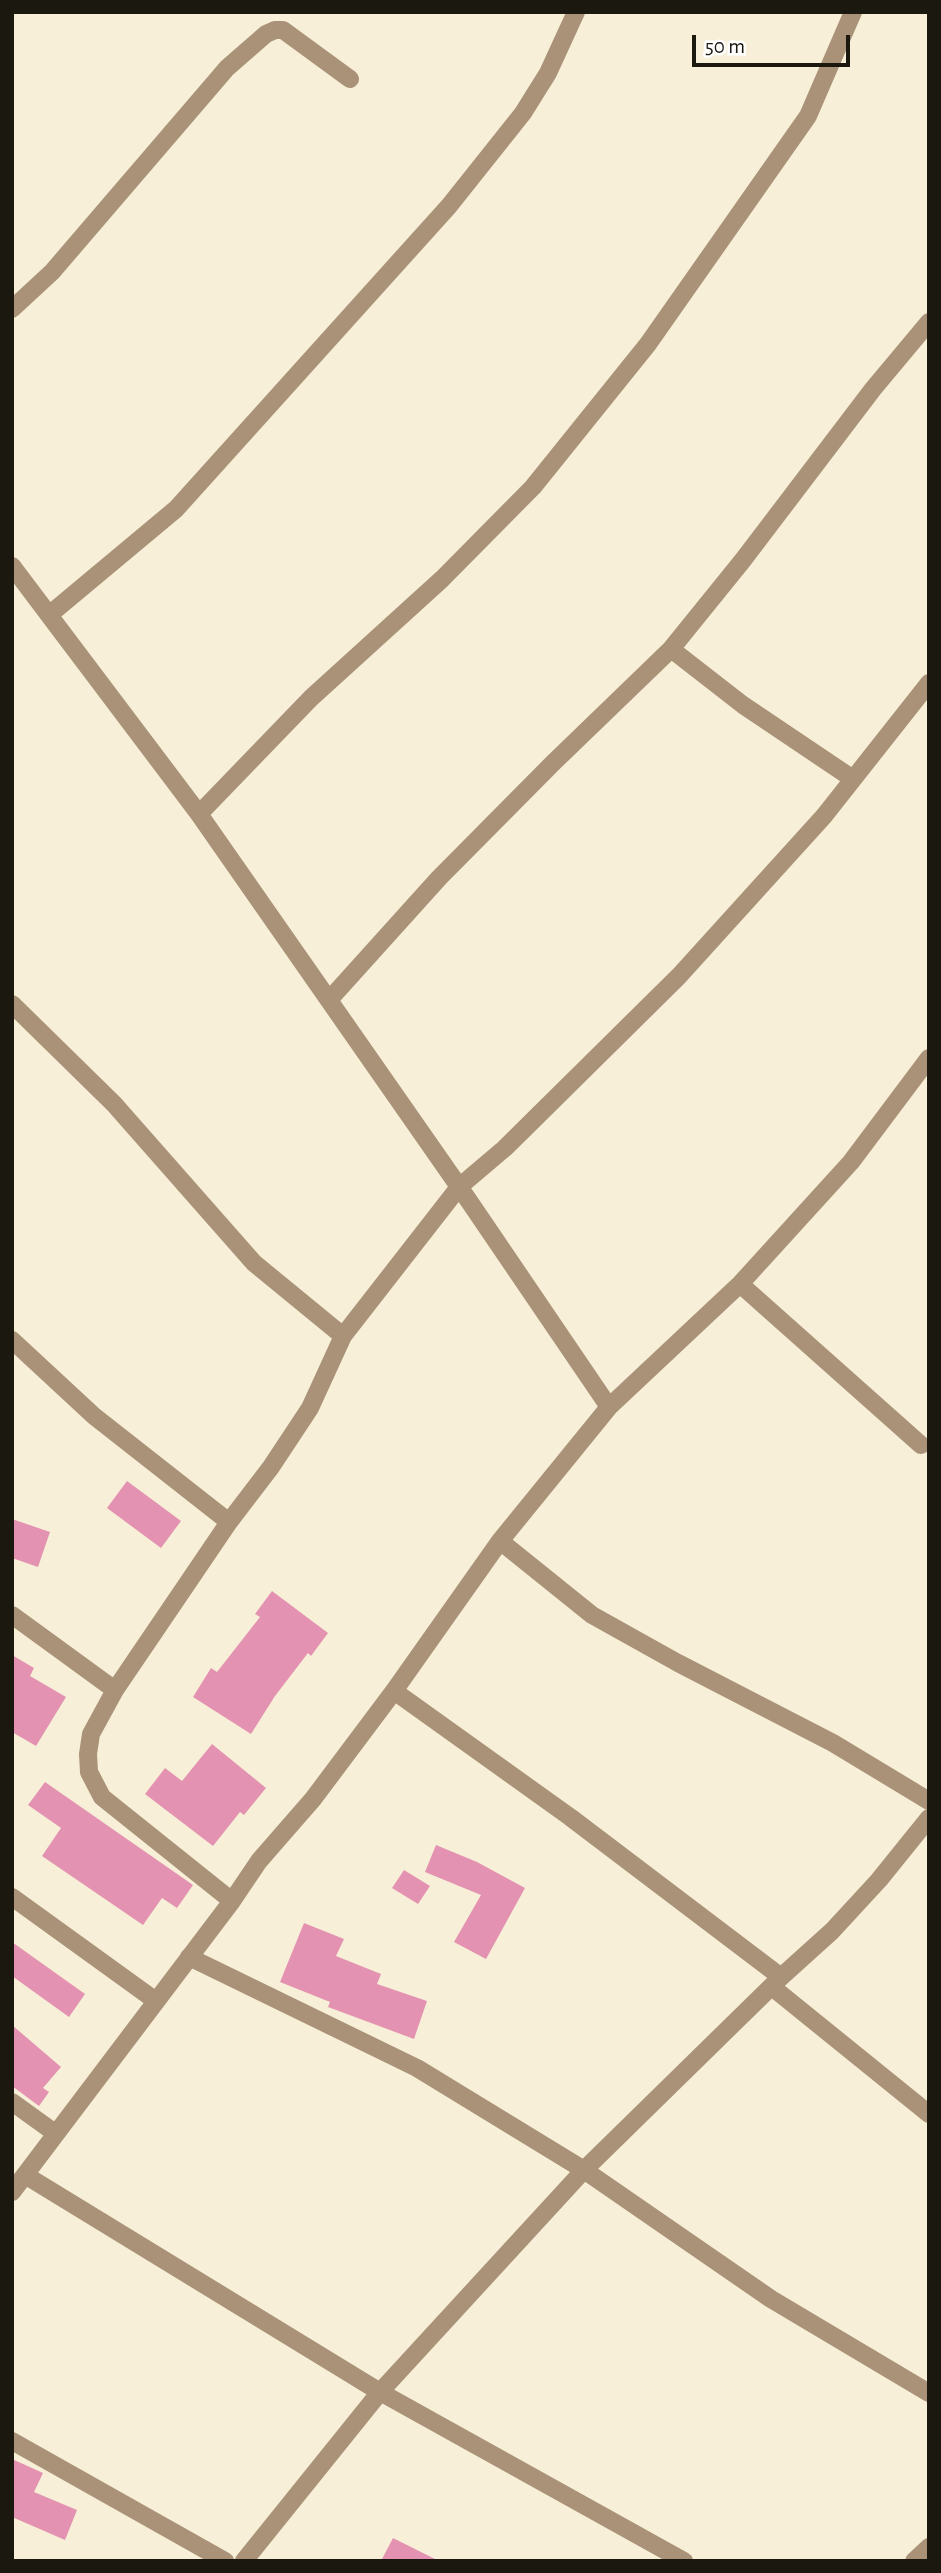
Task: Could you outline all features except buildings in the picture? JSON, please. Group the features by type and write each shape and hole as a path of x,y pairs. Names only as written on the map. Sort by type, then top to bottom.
{"street":[{"path":"50,615 176,509 449,206 523,113 548,73 576,12"},
{"path":"199,814 311,698 442,579 533,487 648,344 808,116 853,12"},
{"path":"12,309 52,272 227,68 266,34 282,30 350,79"},
{"path":"329,1000 439,878 671,649 743,560 873,389 929,322"},
{"path":"12,566 18,586 50,615 199,814 609,1407"},
{"path":"671,649 743,705 853,779"},
{"path":"232,1901 102,1797 89,1772 88,1754 91,1734 115,1690 310,1408 343,1336 459,1187 505,1148 678,976 824,816 929,683"},
{"path":"12,1004 114,1104 254,1263 343,1336"},
{"path":"12,2192 232,1901 259,1861 313,1799 394,1691 500,1541 609,1407 740,1284 850,1162 929,1058"},
{"path":"740,1284 926,1445"},
{"path":"12,1340 94,1416 229,1522"},
{"path":"500,1541 592,1615 833,1744 929,1801"},
{"path":"12,1615 115,1690"},
{"path":"394,1691 570,1817 777,1982 929,2114"},
{"path":"244,2561 380,2392 584,2170 832,1931 879,1880 929,1818"},
{"path":"12,1897 156,2001"},
{"path":"189,1957 417,2068 584,2170 771,2299 929,2393"},
{"path":"12,2102 55,2133"},
{"path":"24,2175 380,2392 684,2561"},
{"path":"12,2441 225,2561"},
{"path":"914,2561 929,2547"}]}
